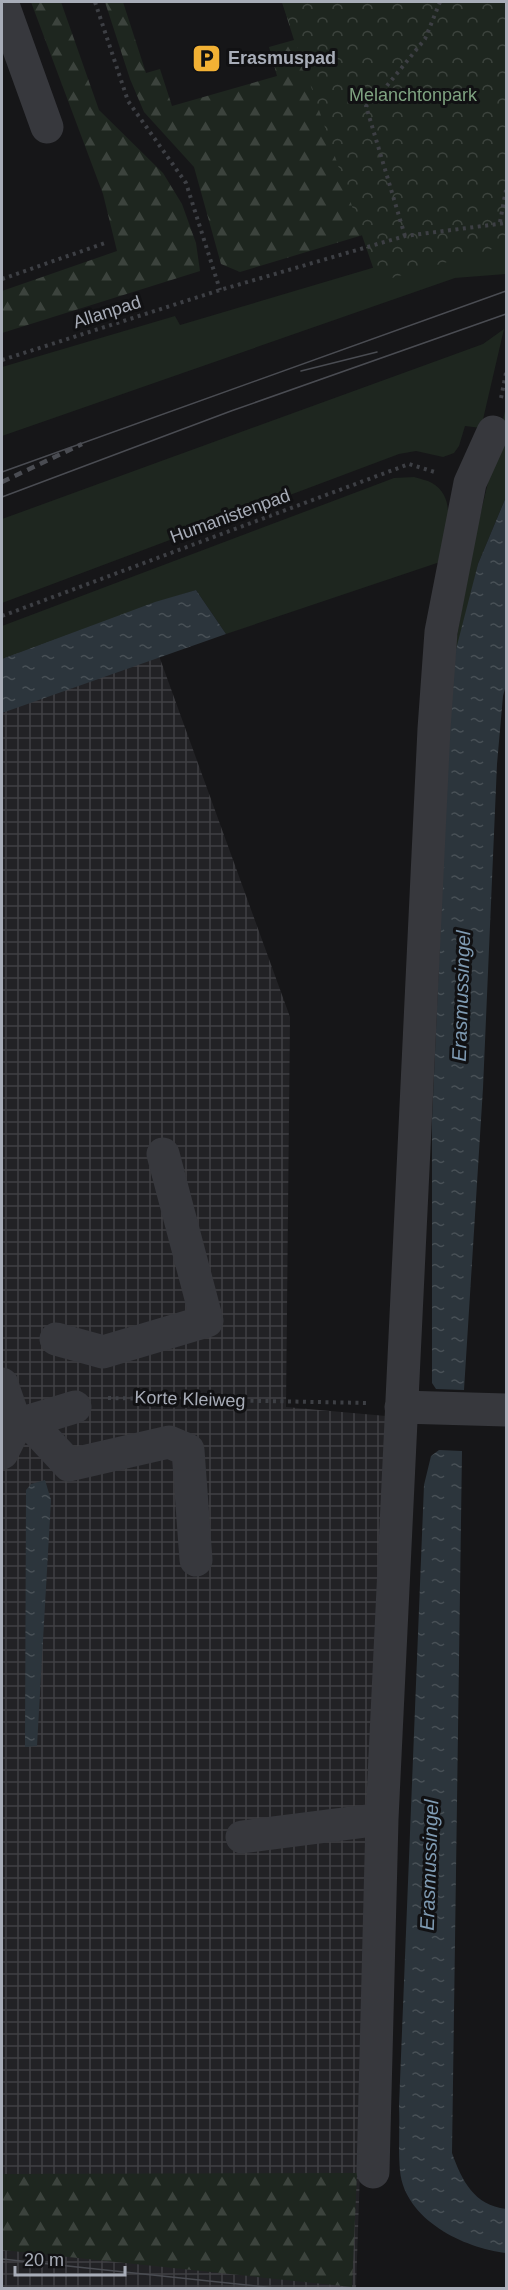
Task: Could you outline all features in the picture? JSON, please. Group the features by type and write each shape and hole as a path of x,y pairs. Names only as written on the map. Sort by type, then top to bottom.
{"street":[{"path":"2,2 47,127"},
{"path":"373,2172 382,1819 434,729 441,632 470,483 493,432"},
{"path":"56,1338 103,1352 207,1321 163,1154"},
{"path":"2,1384 22,1423 69,1465 169,1442 188,1450 196,1560"},
{"path":"2,1454 22,1423 75,1407"},
{"path":"401,1407 507,1410"},
{"path":"243,1837 382,1819"}],"path":[{"path":"95,2 128,101 186,183 220,290"},
{"path":"405,237 366,106 377,98 425,39 440,2"},
{"path":"500,222 507,190"},
{"name":"Allanpad","path":"2,360 220,290 405,237 500,222 507,223"},
{"path":"2,279 105,243"},
{"name":"Humanistenpad","path":"2,616 409,464 470,483"},
{"name":"Korte Kleiweg","path":"75,1407 114,1396 368,1403"}],"shaded area":[{"path":"138,598 290,1017 286,1407 386,1416 356,2288 2,2288 2,643"}],"green space":[{"path":"31,2 61,2 99,110 163,173 182,204 196,243 200,271 2,333 2,291 117,251 103,194"},
{"path":"105,2 123,2 146,73 160,69 172,106 277,76 269,47 294,40 282,2 436,213 240,272 221,264 194,167 144,112 130,79"},
{"name":"Melanchtonpark","path":"282,2 506,2 506,245 378,282"},
{"path":"482,243 506,245 506,274 455,278 2,436 2,367 175,316 180,325 436,249"},
{"path":"504,329 481,428 465,426 459,446 454,453 443,457 416,451 399,454 2,603 2,519 483,344"},
{"path":"506,407 506,497 478,564 440,731 474,541"},
{"path":"414,477 432,483 441,490 446,499 447,531 440,562 226,634 196,590 2,659 2,626 394,478"},
{"path":"357,2173 352,2287 2,2250 2,2174"}],"water":[{"name":"Erasmussingel","path":"506,497 506,685 497,764 483,1088 464,1390 436,1389 432,1383 432,1121 452,665 478,564"},
{"path":"196,590 226,634 2,713 2,659 155,602"},
{"name":"Erasmussingel","path":"439,1450 462,1451 452,2153 465,2182 477,2197 495,2207 506,2209 506,2253 472,2245 439,2228 413,2204 404,2188 400,2171 399,2106 424,1485 431,1456"},
{"path":"45,1480 51,1500 37,1746 25,1747 26,1490 31,1484"}],"tram line":[{"path":"2,472 506,291"},
{"path":"2,497 231,411 506,314"},
{"path":"301,371 377,352"},
{"path":"2,2259 275,2288"}],"railway":[{"path":"2,482 82,444"}],"place":[{"name":"Erasmuspad","path":"207,58"}]}
